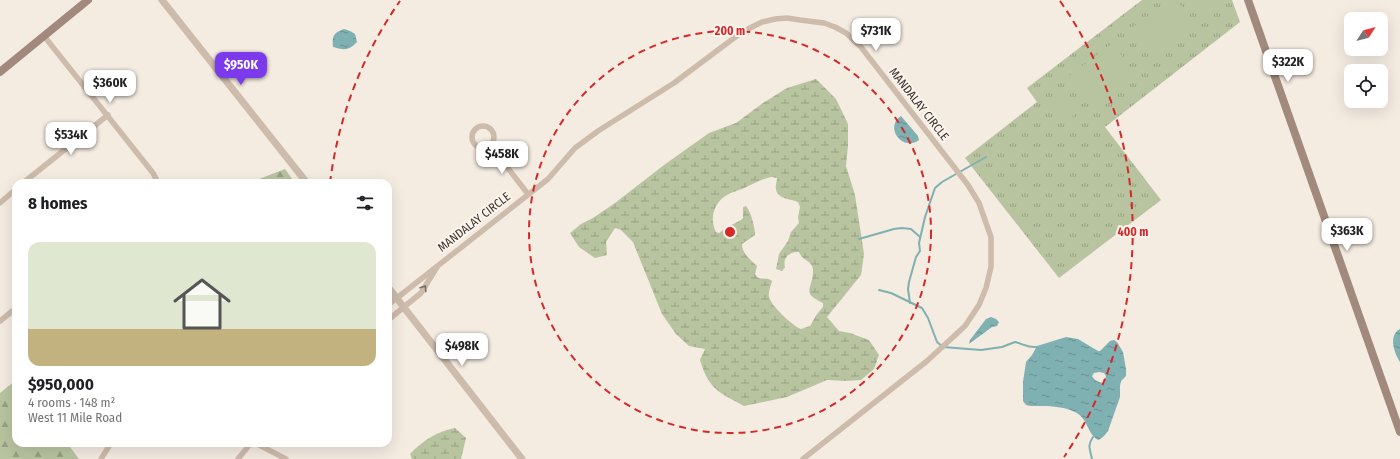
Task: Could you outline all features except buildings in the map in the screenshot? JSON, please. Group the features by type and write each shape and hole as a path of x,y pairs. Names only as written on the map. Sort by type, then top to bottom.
{"main road":[{"path":"0,72 88,0"},
{"path":"1248,0 1400,432"}],"street":[{"path":"162,0 304,179"},
{"name":"MANDALAY CIRCLE","path":"392,301 548,179 575,148 598,131 674,84 729,40 752,26 787,18 824,23 835,27 854,39 861,47 968,185 979,203 991,237 990,267 984,294 965,326 927,361 803,459"},
{"path":"44,36 108,115 156,179"},
{"path":"28,179 108,115"},
{"path":"490,145 528,194"},
{"path":"0,203 12,192"},
{"path":"392,317 421,293 440,264"},
{"path":"392,292 522,459"},
{"path":"0,321 12,311"},
{"path":"101,459 109,447"},
{"path":"238,459 248,447"},
{"path":"263,447 286,459"}],"green space":[{"path":"1142,0 1232,0 1240,22 1105,127 1161,200 1059,278 965,158 1037,102 1027,88"},
{"path":"1171,0 1177,0 1196,26 1152,59 1130,29"},
{"path":"1193,0 1215,0 1217,3 1203,13"},
{"path":"1113,43 1134,73 1090,105 1069,76"},
{"path":"816,79 836,99 848,124 846,166 855,195 864,254 861,275 827,317 839,331 850,333 869,340 879,355 874,369 861,380 827,380 787,397 744,406 721,393 711,384 703,370 700,360 705,349 689,346 676,334 662,314 633,242 621,230 615,228 606,242 607,255 595,258 579,247 570,233 581,224 593,218 615,203 664,165 709,133 736,123 763,103 787,88","holes":["771,177 777,178 776,188 779,195 798,202 800,207 798,217 799,223 791,232 788,241 779,254 776,269 782,271 785,267 784,264 786,258 790,254 799,252 813,268 809,290 810,294 816,300 823,303 823,307 810,326 801,329 788,320 771,301 769,291 772,281 758,278 755,274 757,266 743,251 742,244 755,235 750,212 746,206 743,207 743,218 719,233 716,232 713,222 716,206 727,195 764,179"]},
{"path":"1063,89 1080,111 1065,122 1049,100"},
{"path":"285,169 292,179 259,179"},
{"path":"12,383 12,447 70,447 79,459 0,459 0,393"},
{"path":"455,428 466,438 461,459 412,459 410,454 425,441 436,434"}],"water":[{"path":"344,29 355,34 357,42 346,49 333,47 334,35"},
{"path":"901,116 918,136 919,140 913,143 907,143 901,141 897,137 894,126 896,121"},
{"path":"991,317 999,322 997,326 992,327 969,344 970,340 986,319"},
{"path":"1400,329 1400,362 1394,349 1393,340 1394,335"},
{"path":"1066,337 1078,339 1100,351 1110,341 1114,340 1117,342 1123,352 1126,376 1121,381 1120,397 1108,431 1101,438 1098,440 1091,434 1084,420 1074,411 1060,407 1031,406 1026,405 1023,401 1023,382 1026,362 1037,346","holes":["1094,373 1104,373 1106,376 1104,383 1097,381 1092,376"]}],"waterway":[{"path":"910,303 908,289 909,282 916,257 920,251 919,243 925,217 935,188 942,182 986,157"},
{"path":"859,239 902,228 911,229 920,237"},
{"path":"879,290 891,293 922,308 928,318 937,342 943,347 981,350 1002,347 1015,342 1037,347"},
{"path":"1092,459 1090,445 1093,437"}]}
